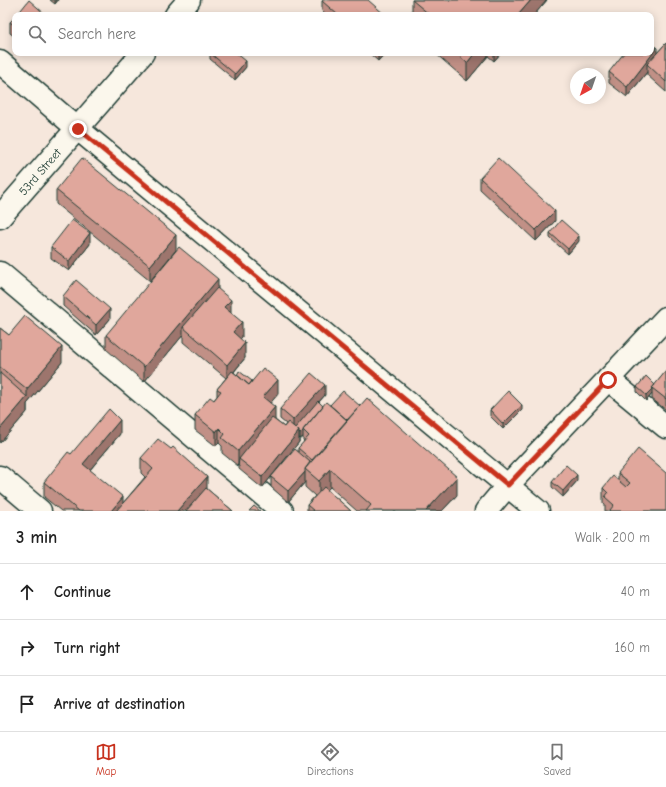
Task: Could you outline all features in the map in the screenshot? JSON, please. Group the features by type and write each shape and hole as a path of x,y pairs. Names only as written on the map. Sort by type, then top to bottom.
{"street":[{"name":"53rd Street","path":"0,217 140,56"},
{"path":"0,62 78,129 538,511"},
{"path":"0,273 282,511"},
{"path":"486,511 508,485 666,318"},
{"path":"608,380 666,427"},
{"path":"0,478 40,511"}],"building":[{"path":"29,0 43,12 19,12"},
{"path":"368,0 382,12 335,12 322,1"},
{"path":"412,0 531,0 521,12 426,12"},
{"path":"666,43 666,82 647,64"},
{"path":"214,56 240,56 246,61 235,74"},
{"path":"459,56 473,56 467,63"},
{"path":"622,56 651,56 627,87 609,72"},
{"path":"82,158 176,235 150,266 56,190"},
{"path":"498,158 555,211 536,230 480,178"},
{"path":"72,220 90,233 69,261 51,247"},
{"path":"561,220 579,236 568,249 550,233"},
{"path":"179,247 218,279 144,367 106,335"},
{"path":"76,280 110,309 96,325 63,296"},
{"path":"217,288 231,300 224,307 242,322 233,332 245,343 227,365 183,327"},
{"path":"25,316 62,347 27,389 0,367 0,328 9,335"},
{"path":"263,368 278,380 263,397 275,407 238,451 222,438 225,434 219,428 216,432 195,415 210,397 214,400 221,391 217,389 232,371 249,385"},
{"path":"239,371 252,381 249,385 237,375"},
{"path":"666,371 666,399 652,388"},
{"path":"0,373 27,397 0,429"},
{"path":"311,373 325,385 293,420 280,409"},
{"path":"646,376 655,385 646,395 637,387"},
{"path":"343,391 360,406 347,420 330,405"},
{"path":"508,391 522,405 503,424 490,410"},
{"path":"367,398 457,477 426,511 366,511 371,505 330,469 319,481 305,469"},
{"path":"318,401 323,406 300,434 295,428"},
{"path":"326,402 347,420 312,460 298,448 309,436 303,430"},
{"path":"109,409 120,420 83,464 123,497 111,511 79,511 44,482 68,452 71,454"},
{"path":"272,418 284,427 288,422 299,431 262,477 239,459"},
{"path":"158,439 171,449 173,447 207,477 177,511 116,511 153,469 141,458"},
{"path":"295,449 310,462 305,469 305,472 288,491 271,477"},
{"path":"638,449 666,473 666,511 610,510 614,505 605,497 608,493 603,488 613,476 626,487 630,483 618,473"},
{"path":"566,465 577,475 563,491 552,482"},
{"path":"324,487 351,511 314,511 307,505"},
{"path":"206,488 233,511 186,511"},
{"path":"254,506 260,511 249,511"}],"route":[{"path":"78,129 508,485 608,380"}]}
